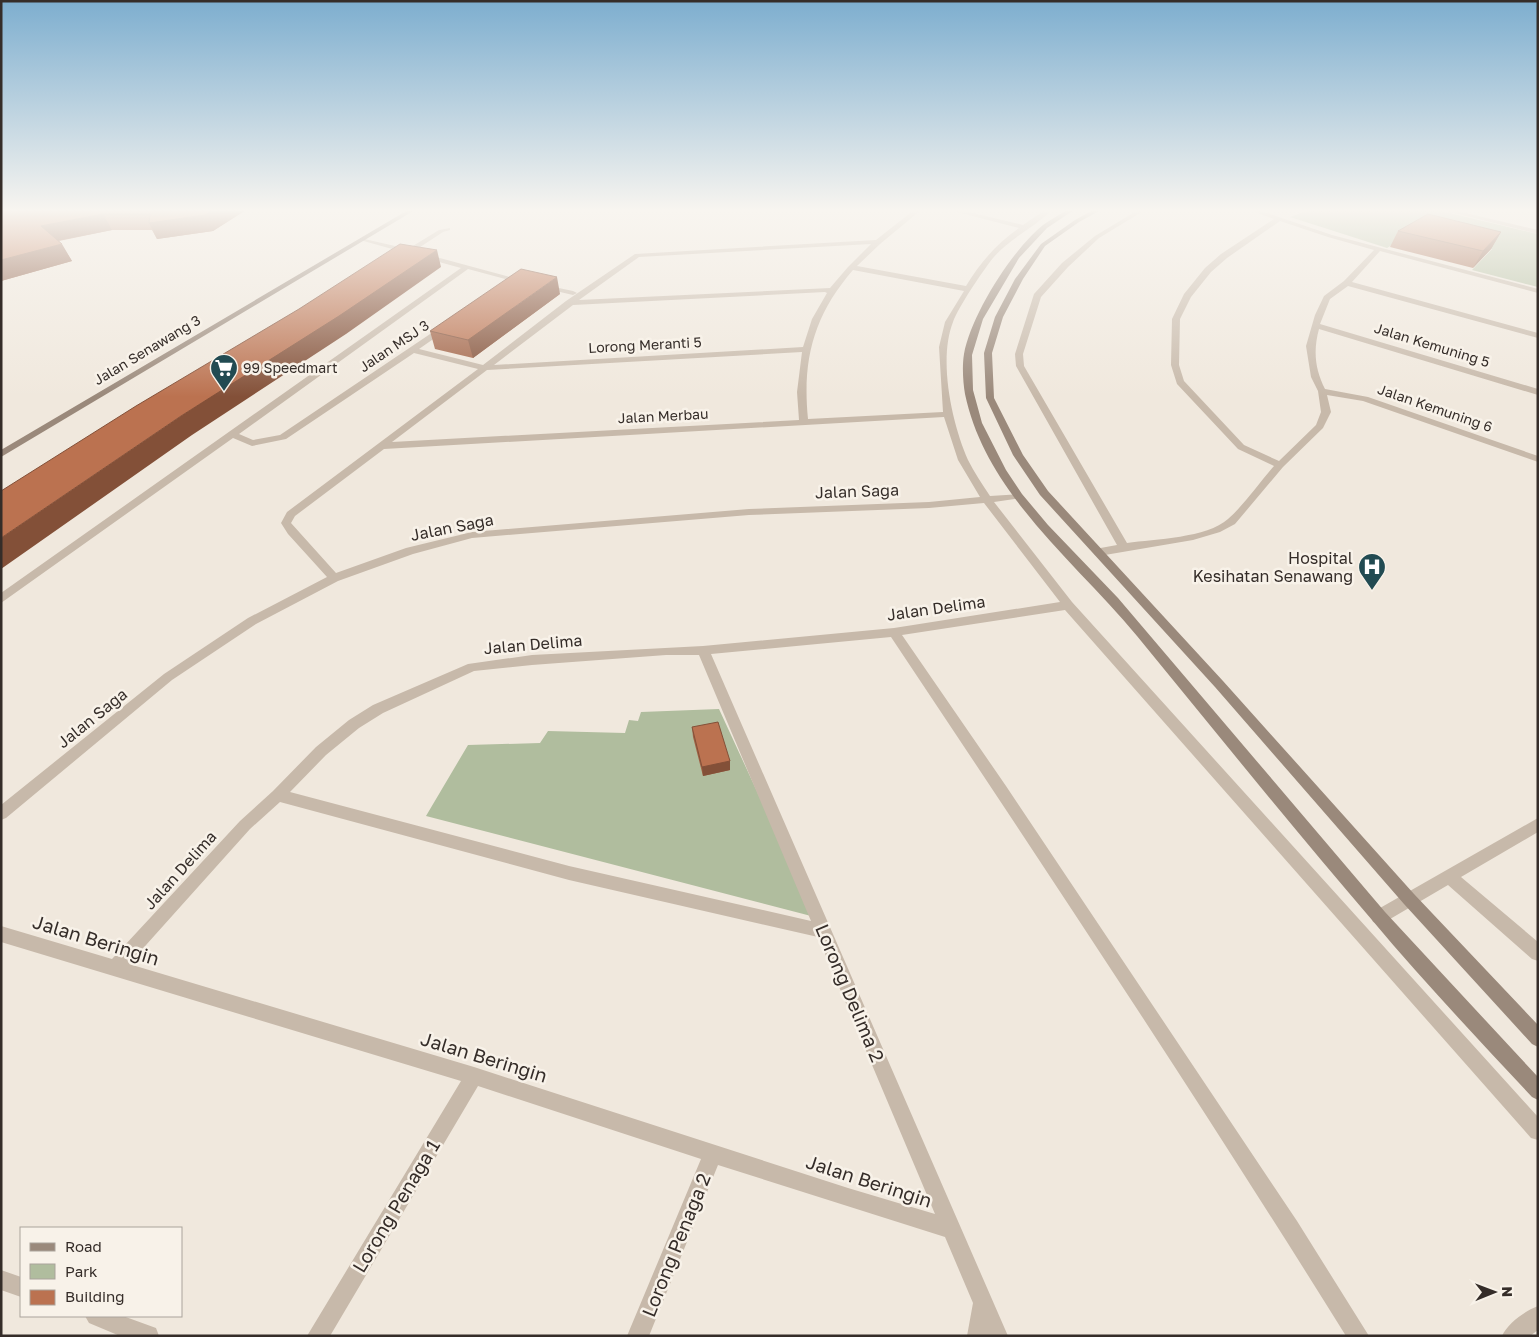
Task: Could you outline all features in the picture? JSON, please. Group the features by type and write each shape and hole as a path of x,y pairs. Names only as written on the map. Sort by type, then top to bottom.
{"street":[{"name":"Jalan Senawang 3","path":"1,454 306,272"},
{"path":"1,599 459,272"},
{"path":"488,272 573,293"},
{"path":"334,578 292,532 286,523 291,514 568,302 610,272"},
{"path":"804,422 802,389 809,340 820,311 833,291 849,272"},
{"path":"877,272 968,289"},
{"path":"980,272 949,322 943,347 948,414 963,460 986,500 1068,605 1538,1131"},
{"path":"1007,272 980,319 968,355 969,390 977,423 1018,496 1044,527 1114,601 1379,917 1538,1091"},
{"path":"1024,272 999,317 988,353 990,398 1018,455 1044,493 1220,684 1409,899 1538,1038"},
{"path":"1058,272 1037,296 1020,354 1020,366 1124,547"},
{"path":"1206,272 1187,296 1176,319 1175,365 1180,382 1241,447 1280,465"},
{"path":"1100,552 1194,538 1216,530 1230,522 1280,465 1320,426 1326,412 1322,391 1314,377 1310,346 1326,298 1347,283 1357,272"},
{"path":"1469,272 1538,291"},
{"path":"509,285 517,280"},
{"path":"1347,283 1538,336"},
{"path":"568,302 833,291"},
{"name":"Jalan MSJ 3","path":"230,434 252,442 283,437 453,323"},
{"name":"Jalan Kemuning 5","path":"1317,326 1538,392"},
{"name":"Lorong Meranti 5","path":"413,350 484,368 808,350"},
{"name":"Jalan Kemuning 6","path":"1322,391 1365,398 1538,458"},
{"name":"Jalan Merbau","path":"380,446 948,414"},
{"name":"Jalan Saga","path":"1,814 168,677 252,621 334,578 410,551 472,536 728,513 928,504 1018,496"},
{"name":"Jalan Delima","path":"115,968 245,825 278,795 321,750 354,724 378,709 472,667 542,659 703,650 894,632 1068,605"},
{"path":"894,632 1002,790 1290,1228 1358,1336"},
{"name":"Lorong Delima 2","path":"703,650 984,1303 996,1336"},
{"path":"278,795 569,873 824,931"},
{"path":"1379,917 1538,824"},
{"path":"1449,876 1538,953"},
{"name":"Jalan Beringin","path":"1,934 474,1076 951,1230"},
{"name":"Lorong Penaga 1","path":"318,1336 474,1076"},
{"name":"Lorong Penaga 2","path":"638,1336 713,1153"},
{"path":"1,1280 20,1287"},
{"path":"978,1336 984,1303"},
{"path":"1513,1336 1538,1316"},
{"path":"99,1317 148,1336"}],"green space":[{"path":"1481,272 1538,272 1538,287"},
{"path":"719,709 815,917 426,816 468,745 540,743 548,731 625,733 629,720 638,721 641,712"}],"building":[{"path":"356,272 404,272 339,316 181,416 1,538 1,491 136,406 299,309"},
{"path":"516,272 536,272 557,277 468,340 430,331"},
{"path":"718,722 730,761 702,767 692,727"}],"place":[{"name":"99 Speedmart","path":"224,392"},
{"name":"Hospital Kesihatan Senawang","path":"1372,591"}]}
